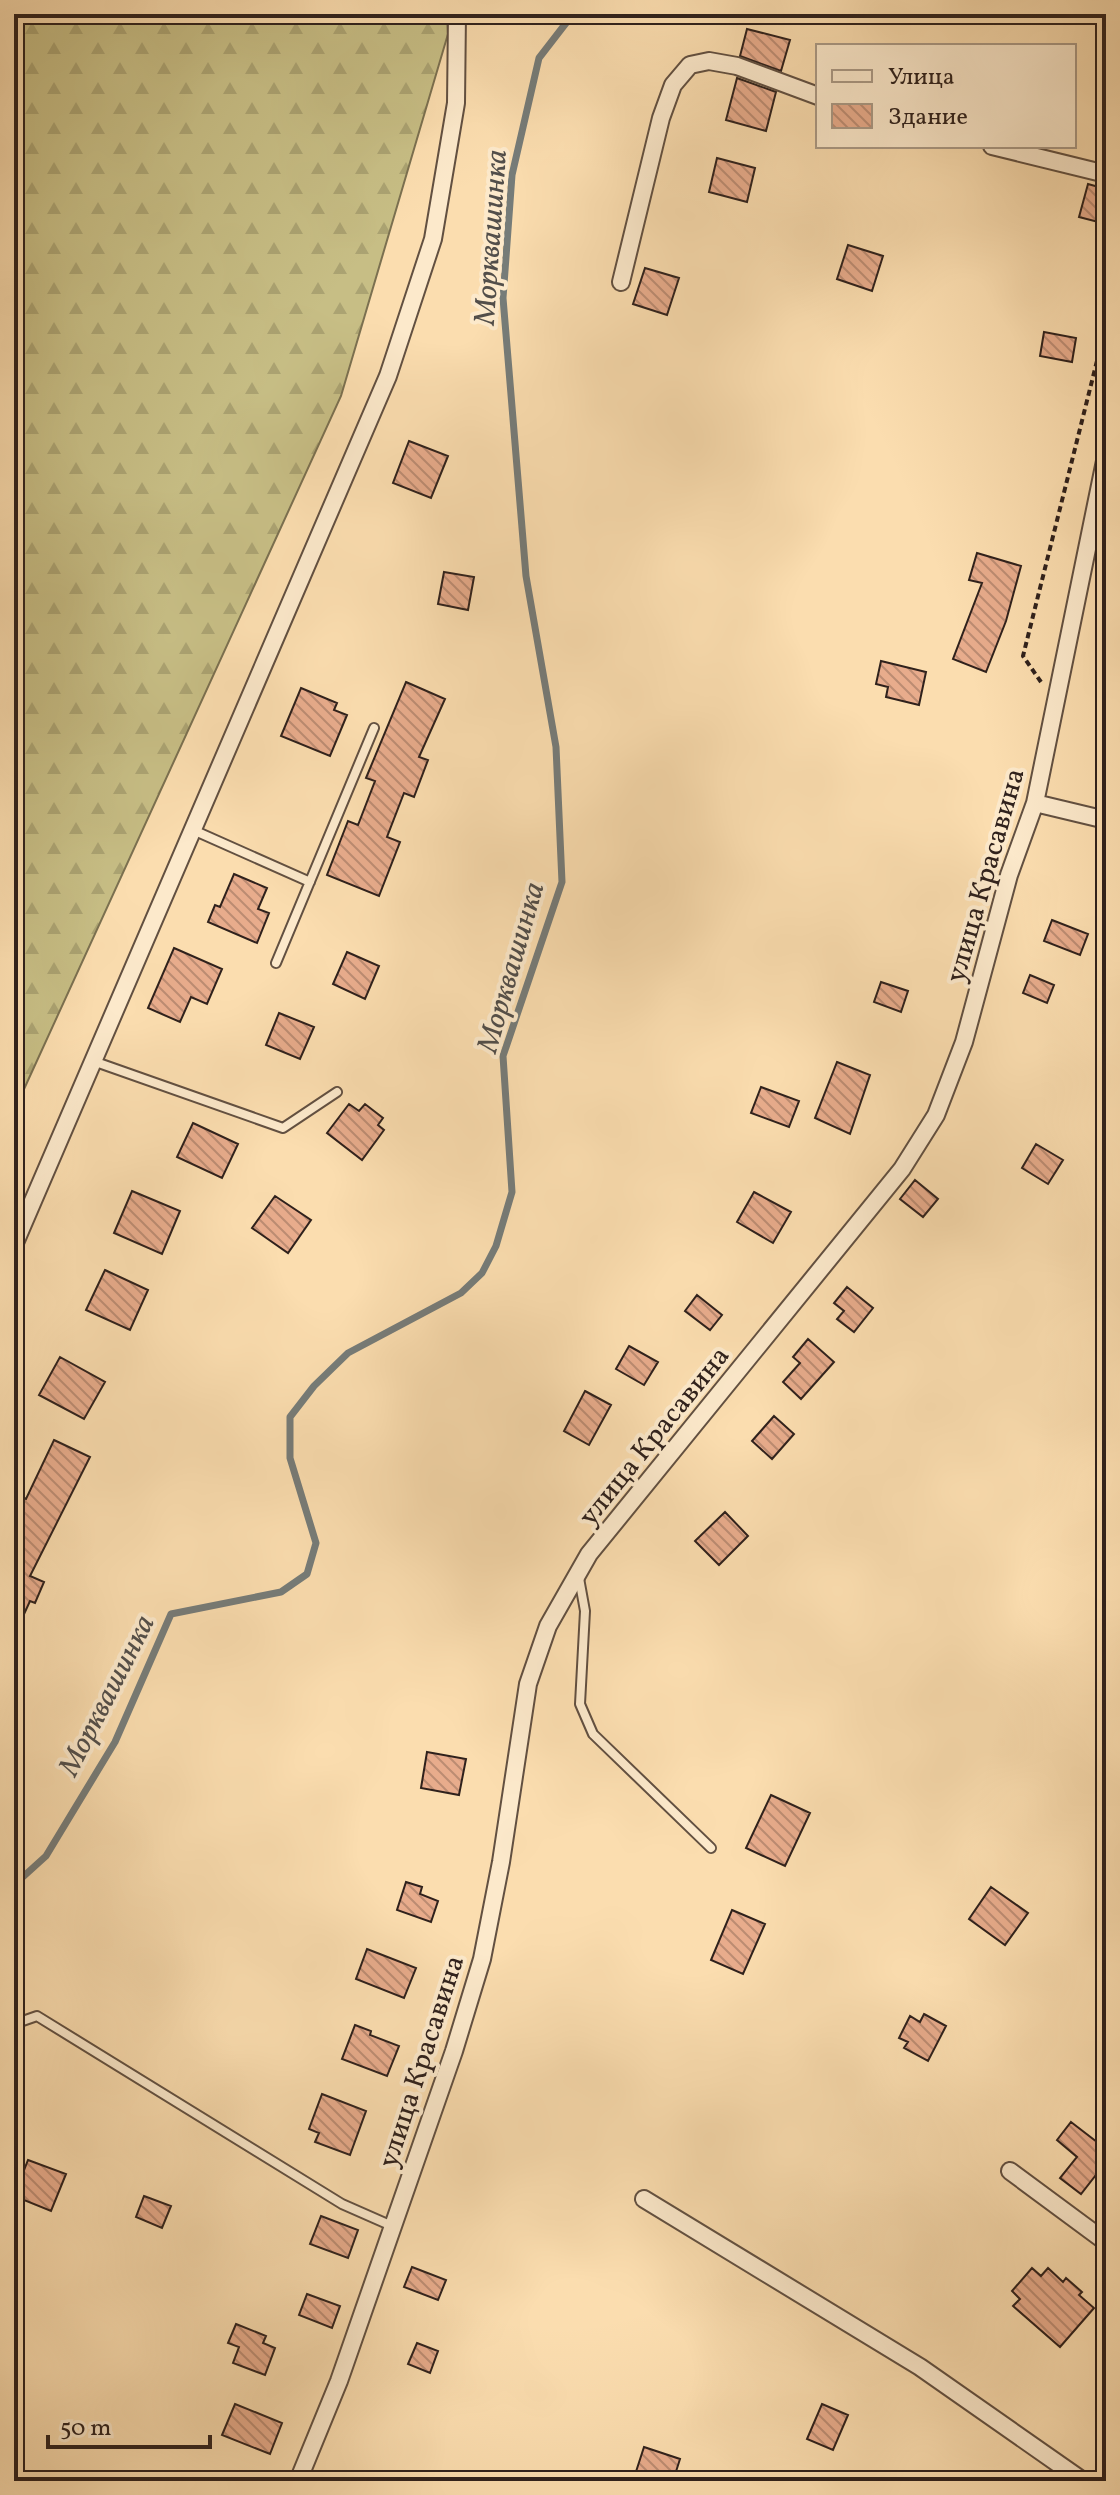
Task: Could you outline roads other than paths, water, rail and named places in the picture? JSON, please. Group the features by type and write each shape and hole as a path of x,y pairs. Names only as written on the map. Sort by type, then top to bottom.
{"street":[{"path":"14,1245 388,376 433,239 456,103 457,14"},
{"path":"621,282 661,118 673,85 690,65 709,61 737,66 816,95"},
{"path":"1000,148 1106,174"},
{"name":"улица Красавина","path":"298,2481 339,2381 454,2051 482,1959 501,1862 528,1684 548,1626 589,1554 902,1169 936,1115 964,1042 1009,875 1035,803 1106,456"},
{"path":"1035,803 1106,820"},
{"path":"1010,2171 1106,2242"},
{"path":"644,2199 920,2367 1083,2481"}],"lane":[{"path":"276,963 374,728"},
{"path":"193,830 310,882"},
{"path":"93,1061 283,1128 337,1092"},
{"path":"579,1573 585,1611 580,1704 593,1734 711,1848"},
{"path":"14,2024 37,2016 342,2204 393,2227"}],"waterway":[{"name":"Морквашинка","path":"14,1885 46,1856 115,1742 171,1614 281,1592 307,1574 316,1543 290,1458 290,1417 314,1386 348,1353 461,1293 482,1273 496,1246 512,1192 503,1056 562,882 556,747 526,576 503,298 512,175 539,58 573,14"}]}
